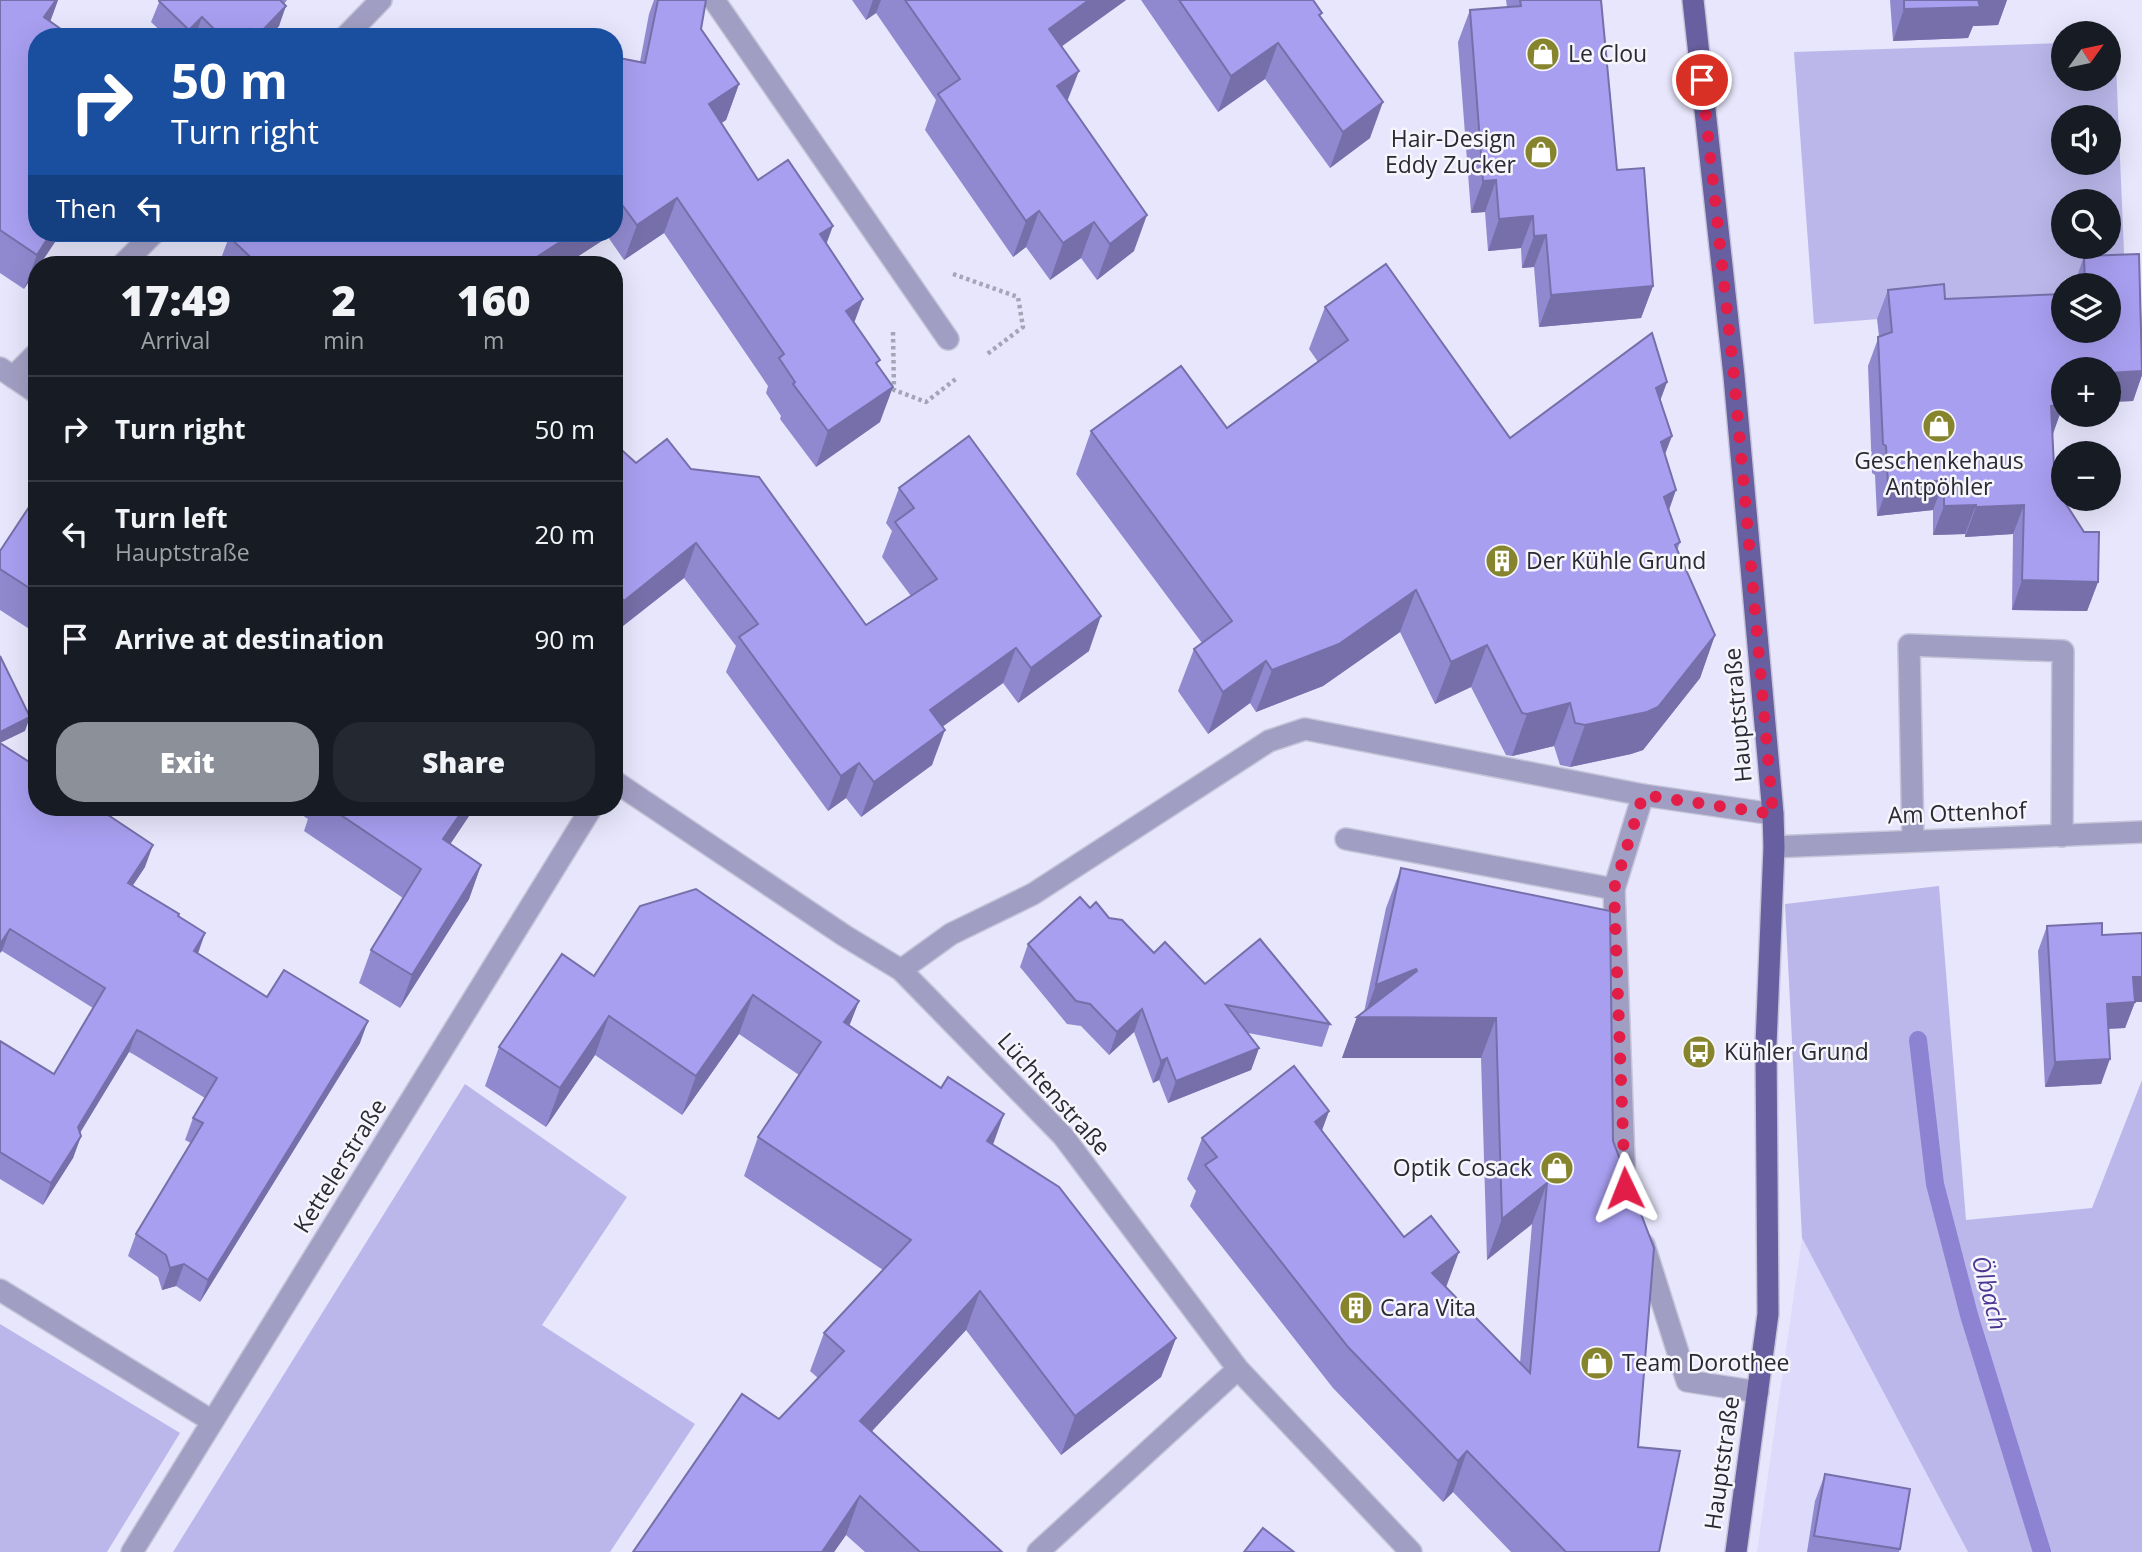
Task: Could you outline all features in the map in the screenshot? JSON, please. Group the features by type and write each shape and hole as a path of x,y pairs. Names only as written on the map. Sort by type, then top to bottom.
{"main road":[{"name":"Hauptstraße","path":"1693,0 1734,376 1774,847 1766,1045 1768,1314 1736,1552"}],"street":[{"path":"354,28 381,0"},
{"path":"714,0 948,339"},
{"path":"131,256 145,242"},
{"path":"28,359 7,372 28,387"},
{"path":"1913,841 1909,645 2063,651 2062,836"},
{"path":"901,971 951,934 1033,894 1269,741 1305,729 1643,795 1773,814"},
{"name":"Lüchtenstraße","path":"623,787 901,971 1063,1136 1238,1369 1411,1552"},
{"path":"1643,795 1614,889 1625,1188 1687,1381 1758,1392"},
{"name":"Kettelerstraße","path":"132,1552 586,816"},
{"name":"Am Ottenhof","path":"1774,847 2142,832"},
{"path":"1346,839 1614,889"},
{"path":"0,1290 212,1421"},
{"path":"1038,1552 1238,1369"}],"shaded area":[{"path":"2051,43 2051,91 2117,91 2118,105 2051,105 2051,175 2121,175 2125,275 2051,273 2051,312 1892,318 1814,324 1794,52"},
{"path":"1939,886 1966,1220 2092,1208 2142,1080 2142,1552 1968,1552 1802,1238 1785,904"},
{"path":"465,1084 627,1197 542,1325 695,1424 610,1552 173,1552"},
{"path":"1802,1238 1968,1552 1757,1552"},
{"path":"0,1324 180,1433 107,1552 0,1552"}],"building":[{"path":"0,0 56,0 44,17 59,28 28,28 28,242 45,242 37,255 0,230"},
{"path":"280,0 286,6 265,28 213,28 202,17 191,28 187,28 159,1"},
{"path":"658,0 706,0 701,29 739,84 709,104 758,180 788,160 833,226 820,234 863,299 846,311 880,360 876,363 893,387 828,431 793,384 795,382 779,358 784,354 677,198 637,225 623,206 623,59 645,63"},
{"path":"905,0 1089,0 1049,29 1079,71 1057,86 1147,215 1110,244 1094,222 1063,243 1039,211 1026,221 938,94 960,79"},
{"path":"1179,0 1313,0 1322,13 1319,15 1383,102 1343,132 1278,43 1231,76"},
{"path":"1520,0 1601,0 1617,170 1644,168 1653,286 1551,295 1546,235 1534,236 1533,216 1499,219 1496,180 1483,181 1470,10 1521,6"},
{"path":"1904,0 1978,0 1980,7 1904,9"},
{"path":"234,242 560,242 538,256 249,256"},
{"path":"2139,254 2142,371 2121,372 2121,357 2051,357 2051,511 2070,511 2084,532 2099,532 2098,582 2022,580 2024,505 1944,506 1944,480 1888,486 1886,446 1883,444 1878,337 1892,332 1888,290 1944,284 1945,299 2051,295 2051,343 2121,343 2121,273 2085,273 2084,259 2121,259 2121,255"},
{"path":"1386,264 1510,438 1652,333 1667,382 1656,388 1672,436 1661,442 1676,490 1664,497 1680,542 1675,545 1715,635 1658,707 1647,712 1585,725 1575,723 1570,703 1522,713 1487,645 1451,662 1416,590 1339,644 1272,670 1266,661 1223,692 1194,649 1232,621 1091,431 1181,366 1227,428 1348,340 1325,307"},
{"path":"969,436 1101,616 1031,668 1016,648 930,710 945,730 874,782 859,763 841,776 739,637 758,624 696,543 623,600 623,451 636,463 667,439 691,469 759,477 866,625 937,579 895,522 914,508 899,488"},
{"path":"28,509 28,587 0,569 0,551"},
{"path":"0,656 28,718 0,732"},
{"path":"0,743 28,761 28,816 110,816 153,845 128,883 205,933 194,951 267,997 284,970 368,1021 208,1280 184,1264 170,1268 166,1255 136,1234 203,1123 193,1118 217,1078 137,1030 78,1127 81,1136 51,1183 0,1152 0,1041 54,1074 105,988 10,929 0,944"},
{"path":"342,816 459,816 443,839 481,865 412,975 371,950 421,869"},
{"path":"1401,868 1610,911 1613,1141 1654,1248 1638,1447 1680,1451 1659,1552 1566,1552 1467,1451 1458,1461 1348,1347 1205,1165 1217,1157 1202,1138 1294,1066 1329,1111 1315,1122 1404,1237 1431,1216 1459,1252 1432,1273 1530,1373 1547,1183 1502,1219 1496,1018 1357,1017 1417,971 1416,969 1376,985"},
{"path":"696,889 859,1001 844,1022 941,1088 948,1077 1004,1114 987,1141 1059,1187 1176,1338 1075,1416 980,1291 860,1421 1002,1552 920,1552 860,1496 822,1552 633,1552 742,1394 779,1419 844,1351 824,1333 911,1240 758,1137 821,1042 753,995 696,1076 609,1016 560,1088 499,1047 562,954 594,976 640,906"},
{"path":"1080,897 1090,908 1096,902 1109,918 1122,920 1154,953 1165,942 1205,984 1260,939 1330,1024 1226,1005 1259,1048 1176,1081 1167,1058 1161,1061 1142,1009 1117,1032 1090,1004 1076,1001 1028,944"},
{"path":"2102,923 2102,935 2142,933 2142,977 2133,977 2135,1002 2107,1004 2110,1059 2055,1062 2047,926"},
{"path":"1825,1474 1910,1489 1900,1549 1814,1536"},
{"path":"1263,1528 1294,1552 1244,1552"}],"waterway":[{"name":"Ölbach","path":"1918,1040 1935,1184 1969,1315 2042,1552"}],"place":[{"name":"Le Clou","path":"1543,54"},
{"name":"Hair-Design Eddy Zucker","path":"1541,152"},
{"name":"Geschenkehaus Antpöhler","path":"1939,426"},
{"name":"Der Kühle Grund","path":"1502,561"},
{"name":"Kühler Grund","path":"1699,1052"},
{"name":"Optik Cosack","path":"1557,1168"},
{"name":"Cara Vita","path":"1356,1308"},
{"name":"Team Dorothee","path":"1597,1363"}],"route":[{"path":"1625,1188 1614,889 1643,795 1773,814 1734,376 1702,80"}]}
